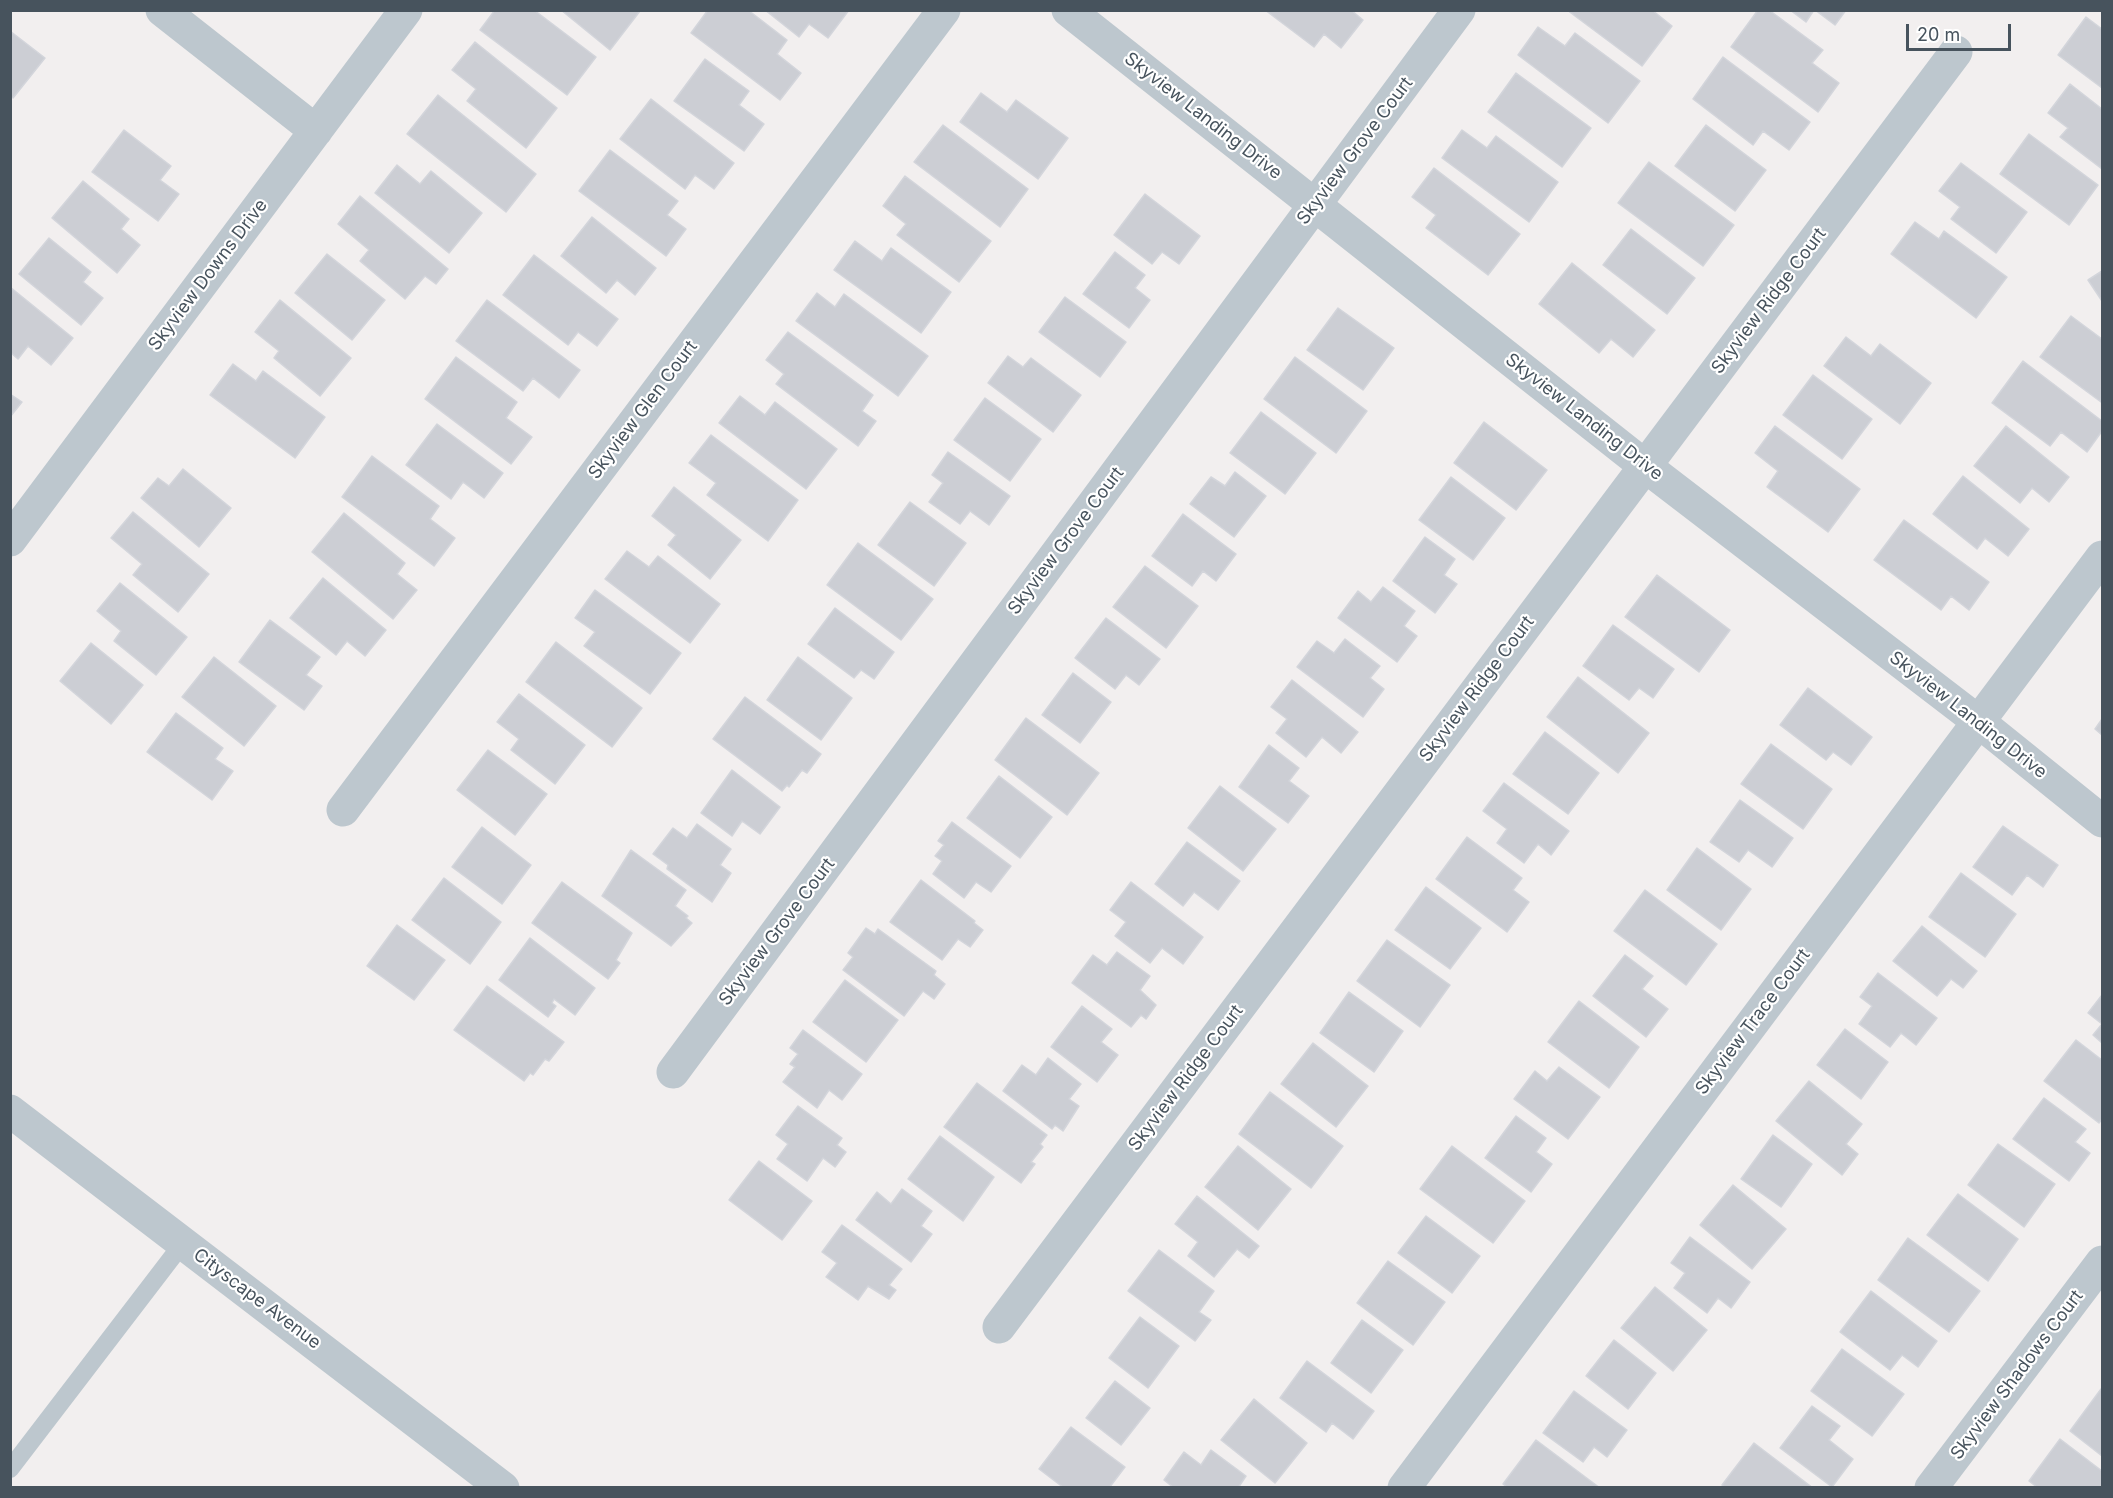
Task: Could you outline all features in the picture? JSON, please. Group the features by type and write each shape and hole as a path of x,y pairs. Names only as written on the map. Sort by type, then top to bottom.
{"street":[{"path":"162,10 316,131"},
{"name":"Skyview Downs Drive","path":"10,540 406,10"},
{"name":"Skyview Glen Court","path":"343,810 944,10"},
{"name":"Skyview Landing Drive","path":"1068,10 1645,466 1979,722 2103,821"},
{"name":"Skyview Grove Court","path":"673,1072 1459,10"},
{"name":"Skyview Ridge Court","path":"999,1327 1956,52"},
{"name":"Skyview Trace Court","path":"1404,1488 2103,557"},
{"name":"Cityscape Avenue","path":"10,1111 183,1243 488,1483"},
{"name":"Skyview Shadows Court","path":"1931,1488 2103,1262"}],"lane":[{"path":"10,1469 183,1243"}],"building":[{"path":"495,10 534,10 596,57 567,95 480,30"},
{"path":"561,10 640,10 640,11 610,50"},
{"path":"708,10 748,10 787,40 777,54 801,73 780,100 691,33"},
{"path":"765,10 849,10 828,38 809,24 799,37"},
{"path":"1265,10 1351,10 1363,20 1341,48 1324,34 1314,47"},
{"path":"1567,10 1652,10 1672,26 1642,66"},
{"path":"1758,10 1769,10 1823,50 1812,63 1839,83 1818,112 1731,47"},
{"path":"1790,10 1814,10 1806,22"},
{"path":"1815,10 1846,10 1835,25"},
{"path":"2086,17 2102,29 2102,88 2058,55"},
{"path":"1538,27 1565,46 1575,33 1640,81 1608,123 1518,55"},
{"path":"10,31 45,58 13,98 10,96"},
{"path":"475,42 557,108 526,148 467,101 476,89 452,70"},
{"path":"1723,57 1810,122 1789,150 1763,131 1753,145 1693,99"},
{"path":"705,59 749,91 739,105 764,124 744,151 674,101"},
{"path":"1516,73 1591,128 1562,167 1488,112"},
{"path":"2070,84 2102,109 2102,169 2060,137 2068,128 2048,113"},
{"path":"981,93 1007,112 1016,100 1068,138 1038,179 960,122"},
{"path":"438,95 536,174 506,212 407,134"},
{"path":"651,99 734,163 714,189 695,175 685,189 620,139"},
{"path":"943,125 1028,189 1000,227 914,162"},
{"path":"1706,125 1766,170 1735,211 1675,166"},
{"path":"124,130 171,166 160,180 179,194 158,221 92,172"},
{"path":"1462,130 1487,148 1496,136 1558,182 1529,222 1442,158"},
{"path":"2029,134 2098,185 2069,225 2000,174"},
{"path":"610,150 678,201 667,215 686,229 666,256 579,191"},
{"path":"1649,162 1734,225 1703,266 1618,203"},
{"path":"1961,163 2027,212 1996,253 1951,219 1960,207 1939,191"},
{"path":"397,165 420,184 431,171 482,213 449,253 375,193"},
{"path":"1434,168 1520,234 1488,275 1426,228 1436,215 1412,197"},
{"path":"905,176 991,241 959,282 897,235 906,224 883,206"},
{"path":"83,181 129,219 121,229 140,245 117,273 52,218"},
{"path":"1145,194 1200,236 1179,264 1162,252 1152,264 1114,235"},
{"path":"360,196 448,269 436,284 425,276 405,299 360,261 369,250 338,224"},
{"path":"592,217 656,268 635,295 617,280 606,293 561,256"},
{"path":"1915,222 1939,239 1944,231 2007,277 1976,318 1891,254"},
{"path":"1631,229 1695,278 1667,314 1603,265"},
{"path":"49,238 91,272 83,282 103,298 81,325 19,274"},
{"path":"855,241 882,261 891,248 951,292 921,333 834,270"},
{"path":"1115,252 1145,275 1135,288 1150,300 1129,328 1083,294"},
{"path":"327,254 385,300 352,340 295,293"},
{"path":"534,255 618,319 597,346 578,332 568,345 503,295"},
{"path":"1572,263 1655,330 1633,357 1611,339 1599,353 1539,304"},
{"path":"2102,271 2102,301 2088,280"},
{"path":"10,287 73,338 51,365 28,346 18,359 10,352"},
{"path":"817,293 835,307 844,294 928,356 898,396 796,321"},
{"path":"1065,297 1126,342 1100,377 1039,332"},
{"path":"280,300 351,358 320,396 274,358 279,351 255,332"},
{"path":"487,300 580,370 559,398 533,378 523,391 456,341"},
{"path":"1338,308 1394,348 1363,390 1307,350"},
{"path":"2071,316 2102,339 2101,402 2040,357"},
{"path":"788,332 873,395 862,411 876,421 858,446 776,384 784,374 766,360"},
{"path":"1846,337 1871,356 1880,344 1931,383 1900,424 1824,366"},
{"path":"1008,356 1023,367 1031,358 1081,395 1053,432 988,383"},
{"path":"456,357 517,402 506,418 532,437 511,464 425,399"},
{"path":"1295,357 1367,411 1336,453 1264,399"},
{"path":"2023,361 2102,421 2102,431 2087,452 2061,432 2050,446 1992,403"},
{"path":"233,364 256,381 263,371 325,417 295,458 210,395"},
{"path":"1813,375 1872,419 1842,459 1783,415"},
{"path":"10,394 22,402 10,417"},
{"path":"740,396 765,415 775,402 837,449 806,489 719,423"},
{"path":"985,398 1041,439 1010,481 954,440"},
{"path":"1261,412 1316,453 1285,494 1230,453"},
{"path":"1484,422 1547,470 1516,510 1454,463"},
{"path":"437,424 503,473 484,498 463,482 451,499 406,465"},
{"path":"1775,426 1860,489 1828,532 1767,487 1778,471 1755,453"},
{"path":"2006,426 2069,477 2049,502 2032,488 2020,503 1974,466"},
{"path":"711,435 798,500 768,541 707,495 716,483 689,463"},
{"path":"948,452 1010,496 989,525 970,511 960,524 929,502 943,483 932,475"},
{"path":"372,456 439,506 430,519 455,538 434,566 342,497"},
{"path":"183,469 231,508 199,547 141,498 158,478 169,486"},
{"path":"1235,472 1266,496 1234,537 1190,504 1211,477 1225,486"},
{"path":"1963,476 2029,529 2008,556 1985,538 1977,549 1933,514"},
{"path":"1451,477 1505,518 1473,560 1419,520"},
{"path":"674,487 741,540 710,579 668,545 676,535 652,516"},
{"path":"910,502 966,543 934,586 878,545"},
{"path":"133,512 209,574 178,612 133,575 142,564 111,538"},
{"path":"344,513 405,563 397,574 417,590 393,619 312,552"},
{"path":"1183,514 1236,554 1216,581 1203,571 1192,586 1152,556"},
{"path":"1904,520 1989,582 1969,610 1951,596 1941,610 1874,560"},
{"path":"1425,537 1455,559 1444,575 1457,584 1435,613 1393,581"},
{"path":"858,543 933,599 901,640 827,585"},
{"path":"627,551 649,567 658,556 720,604 690,643 605,579"},
{"path":"1145,566 1198,606 1166,648 1113,607"},
{"path":"1657,575 1730,630 1699,672 1625,617"},
{"path":"323,578 386,630 365,656 347,641 336,655 290,618"},
{"path":"120,583 187,637 156,675 114,641 121,631 97,611"},
{"path":"1383,587 1415,611 1404,626 1417,636 1397,662 1338,618 1358,591 1371,602"},
{"path":"595,590 681,653 650,694 584,646 595,632 575,618"},
{"path":"835,608 894,652 874,679 861,670 854,678 808,644"},
{"path":"1106,618 1160,659 1139,685 1126,675 1115,689 1075,658"},
{"path":"270,620 320,657 306,675 322,686 304,710 239,662"},
{"path":"1613,625 1674,669 1653,698 1639,688 1629,700 1583,666"},
{"path":"1345,639 1380,666 1370,678 1384,689 1363,717 1297,667 1317,641 1334,653"},
{"path":"556,642 642,708 612,747 526,682"},
{"path":"91,643 143,685 111,724 60,681"},
{"path":"214,657 276,706 244,746 182,697"},
{"path":"798,657 852,698 821,740 767,700"},
{"path":"1073,673 1111,702 1080,743 1042,715"},
{"path":"1578,677 1649,733 1618,773 1547,717"},
{"path":"1292,680 1358,732 1341,753 1322,737 1306,757 1276,733 1287,719 1271,707"},
{"path":"1808,688 1872,737 1851,765 1833,752 1826,760 1780,725"},
{"path":"519,694 585,745 555,784 511,750 519,739 497,722"},
{"path":"745,697 821,754 807,773 802,770 789,787 787,785 782,791 713,739"},
{"path":"176,713 223,748 215,759 233,771 212,800 147,752"},
{"path":"1026,718 1099,773 1067,815 995,760"},
{"path":"2102,719 2102,735 2095,729"},
{"path":"1545,732 1599,773 1568,814 1513,774"},
{"path":"1771,744 1832,789 1803,829 1741,784"},
{"path":"1269,745 1299,768 1289,781 1309,796 1288,823 1239,787"},
{"path":"488,750 547,794 515,835 457,790"},
{"path":"732,770 780,807 760,834 742,821 732,836 701,813"},
{"path":"999,776 1052,817 1020,858 967,818"},
{"path":"1504,783 1569,831 1551,855 1538,844 1524,863 1497,843 1507,829 1483,811"},
{"path":"1220,786 1276,829 1243,871 1188,828"},
{"path":"1740,800 1793,838 1772,867 1748,850 1739,862 1710,842"},
{"path":"952,822 1011,866 991,892 976,882 964,898 933,874 942,861 935,856 944,845 938,841"},
{"path":"697,824 731,849 720,865 731,873 712,902 667,869 668,865 653,854 673,828 687,838"},
{"path":"2003,826 2058,865 2043,887 2027,875 2012,895 1973,867"},
{"path":"482,827 531,865 502,904 452,867"},
{"path":"1467,837 1522,878 1513,890 1529,902 1507,932 1436,879"},
{"path":"1187,842 1240,881 1218,910 1194,892 1183,906 1155,884"},
{"path":"1697,848 1751,889 1721,930 1667,890"},
{"path":"631,850 686,890 675,906 688,916 686,918 692,923 671,946 602,896"},
{"path":"1961,873 2016,914 1985,957 1929,917"},
{"path":"444,878 501,922 470,964 412,920"},
{"path":"921,880 975,921 974,923 983,930 970,947 958,939 942,960 890,922"},
{"path":"562,882 632,933 616,960 620,963 608,979 532,923"},
{"path":"1131,882 1203,937 1183,964 1162,948 1150,963 1115,936 1126,922 1110,910"},
{"path":"1426,887 1481,928 1450,969 1395,930"},
{"path":"1645,890 1717,944 1686,985 1614,931"},
{"path":"397,925 445,960 414,1000 367,966"},
{"path":"1922,926 1977,971 1963,988 1951,979 1937,996 1893,961"},
{"path":"866,928 875,934 878,929 936,971 934,975 945,984 934,999 923,991 904,1016 843,970 853,957 848,953"},
{"path":"530,938 595,988 575,1015 554,999 552,1003 556,1006 548,1017 499,980"},
{"path":"1387,940 1450,985 1420,1027 1357,981"},
{"path":"1117,952 1150,976 1140,990 1156,1005 1146,1019 1141,1015 1131,1027 1072,983 1093,955 1107,965"},
{"path":"1625,955 1653,976 1642,989 1668,1009 1646,1037 1593,996"},
{"path":"1878,973 1937,1018 1916,1045 1901,1033 1890,1047 1859,1024 1872,1006 1860,997"},
{"path":"845,980 898,1020 866,1062 813,1022"},
{"path":"487,986 564,1042 549,1061 545,1059 533,1075 530,1073 524,1081 454,1030"},
{"path":"1349,992 1403,1031 1374,1072 1320,1033"},
{"path":"2102,995 2102,1024 2088,1013"},
{"path":"1579,1001 1639,1047 1609,1088 1548,1042"},
{"path":"1082,1006 1112,1029 1101,1042 1118,1055 1097,1082 1051,1047"},
{"path":"2102,1024 2102,1043 2093,1035"},
{"path":"1845,1029 1888,1062 1861,1099 1817,1065"},
{"path":"803,1030 862,1074 842,1100 829,1090 817,1108 783,1082 795,1067 790,1064 798,1054 790,1048"},
{"path":"2076,1040 2102,1060 2102,1119 2099,1123 2044,1081"},
{"path":"1313,1043 1368,1086 1336,1127 1281,1084"},
{"path":"1048,1058 1081,1084 1069,1099 1079,1106 1063,1131 1055,1125 1052,1129 1003,1091 1022,1065 1036,1075"},
{"path":"1559,1067 1600,1097 1568,1139 1514,1099 1535,1071 1547,1081"},
{"path":"1809,1081 1862,1124 1846,1144 1858,1154 1842,1175 1776,1121"},
{"path":"977,1083 1047,1135 1040,1144 1043,1147 1031,1162 1035,1164 1021,1183 944,1127"},
{"path":"1270,1092 1343,1146 1311,1188 1239,1134"},
{"path":"2044,1098 2086,1129 2075,1142 2090,1153 2069,1181 2013,1139"},
{"path":"798,1106 842,1138 837,1145 846,1152 835,1167 823,1158 807,1181 777,1159 788,1144 776,1135"},
{"path":"1516,1116 1546,1138 1536,1152 1552,1164 1531,1192 1485,1158"},
{"path":"1773,1135 1812,1164 1781,1207 1741,1179"},
{"path":"940,1136 994,1177 963,1221 908,1179"},
{"path":"1998,1144 2055,1184 2024,1227 1968,1185"},
{"path":"1238,1146 1291,1189 1258,1230 1205,1187"},
{"path":"1452,1146 1525,1201 1493,1243 1420,1189"},
{"path":"759,1161 812,1201 782,1240 729,1200"},
{"path":"1733,1185 1786,1229 1752,1269 1700,1225"},
{"path":"902,1189 932,1211 921,1226 932,1234 911,1262 856,1220 877,1192 891,1204"},
{"path":"1958,1194 2018,1239 1988,1281 1927,1235"},
{"path":"1197,1196 1259,1246 1249,1258 1237,1249 1214,1277 1188,1256 1198,1242 1175,1224"},
{"path":"1426,1216 1480,1256 1452,1293 1398,1253"},
{"path":"842,1225 902,1269 889,1285 896,1290 889,1299 868,1286 858,1300 826,1277 837,1263 822,1252"},
{"path":"1690,1237 1750,1282 1731,1308 1718,1298 1707,1313 1674,1288 1685,1273 1671,1263"},
{"path":"1908,1238 1980,1291 1949,1332 1878,1280"},
{"path":"1159,1250 1214,1291 1199,1312 1211,1320 1195,1341 1128,1291"},
{"path":"1388,1261 1445,1302 1413,1345 1357,1303"},
{"path":"1655,1287 1707,1330 1673,1371 1621,1328"},
{"path":"1871,1291 1937,1341 1918,1367 1902,1355 1890,1370 1840,1332"},
{"path":"1140,1317 1179,1346 1148,1388 1109,1358"},
{"path":"1362,1320 1403,1350 1371,1393 1331,1363"},
{"path":"1614,1340 1656,1373 1628,1409 1586,1376"},
{"path":"1842,1349 1904,1394 1872,1436 1811,1391"},
{"path":"1307,1361 1374,1411 1353,1439 1332,1423 1326,1432 1280,1398"},
{"path":"1115,1381 1150,1408 1121,1445 1086,1418"},
{"path":"2102,1390 2102,1456 2070,1431"},
{"path":"1574,1391 1627,1430 1607,1457 1594,1447 1583,1462 1543,1433"},
{"path":"1254,1399 1307,1443 1275,1483 1221,1440"},
{"path":"1812,1406 1840,1426 1829,1440 1853,1459 1832,1487 1780,1448"},
{"path":"1071,1427 1125,1467 1109,1488 1064,1488 1039,1469"},
{"path":"2060,1439 2102,1471 2102,1488 2038,1488 2029,1481"},
{"path":"1536,1440 1600,1488 1508,1488 1503,1484"},
{"path":"1754,1443 1813,1488 1725,1488 1722,1485"},
{"path":"1211,1450 1246,1476 1238,1488 1174,1488 1164,1480 1184,1452 1201,1465"}]}
